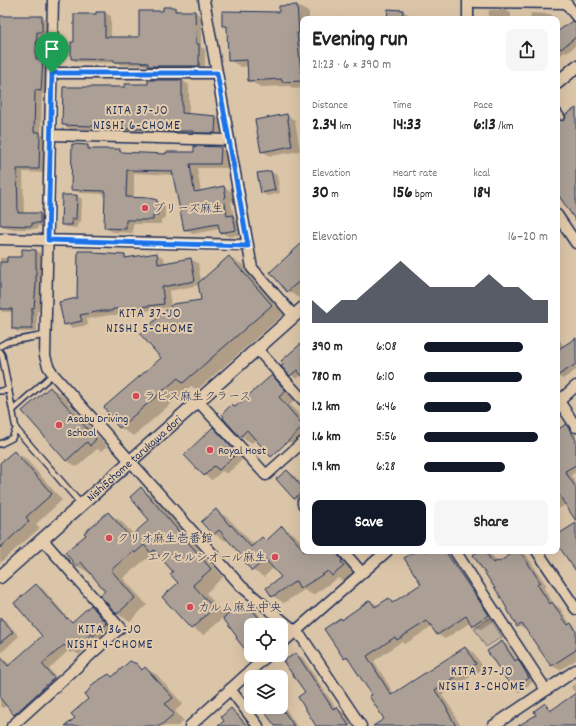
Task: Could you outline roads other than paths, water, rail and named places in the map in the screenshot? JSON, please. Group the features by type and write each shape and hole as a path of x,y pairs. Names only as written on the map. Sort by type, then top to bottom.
{"street":[{"path":"53,0 45,356 48,366 53,374 241,586 303,639 361,726"},
{"path":"204,0 252,268 299,312"},
{"path":"468,0 468,16"},
{"path":"472,0 475,2 566,3 576,16"},
{"path":"560,80 576,66"},
{"path":"52,73 217,73"},
{"path":"50,135 229,140"},
{"path":"560,219 576,243"},
{"path":"0,239 248,246"},
{"name":"Nishi5chome tarukawa dori","path":"0,577 130,460 299,312"},
{"path":"256,349 300,397"},
{"path":"560,399 576,386"},
{"path":"198,401 266,475 300,445"},
{"path":"560,404 576,427"},
{"path":"12,726 120,628 42,539"},
{"path":"346,554 362,573"},
{"path":"288,638 384,554"},
{"path":"457,554 546,690"},
{"path":"539,554 576,608"},
{"path":"190,726 260,662"},
{"path":"493,726 576,670"},
{"path":"230,690 258,726"}],"lane":[{"path":"0,346 7,342 46,335"},
{"path":"0,352 2,355 16,429 81,504"},
{"path":"13,410 53,374"},
{"path":"0,391 9,390"},
{"path":"0,444 12,438 16,429"}],"place":[{"name":"ブリーズ麻生","path":"145,208"},
{"name":"ラピス麻生クラース","path":"136,396"},
{"name":"Asabu Driving School","path":"59,425"},
{"name":"Royal Host","path":"210,450"},
{"name":"クリオ麻生壱番館","path":"109,538"},
{"name":"エクセルシオール麻生","path":"275,557"},
{"name":"カルム麻生中央","path":"190,607"}],"district":[{"name":"KITA 37-JO NISHI 6-CHOME","path":"137,116"},
{"name":"KITA 37-JO NISHI 5-CHOME","path":"150,320"},
{"name":"KITA 36-JO NISHI 4-CHOME","path":"110,636"},
{"name":"KITA 37-JO NISHI 3-CHOME","path":"482,678"}]}
